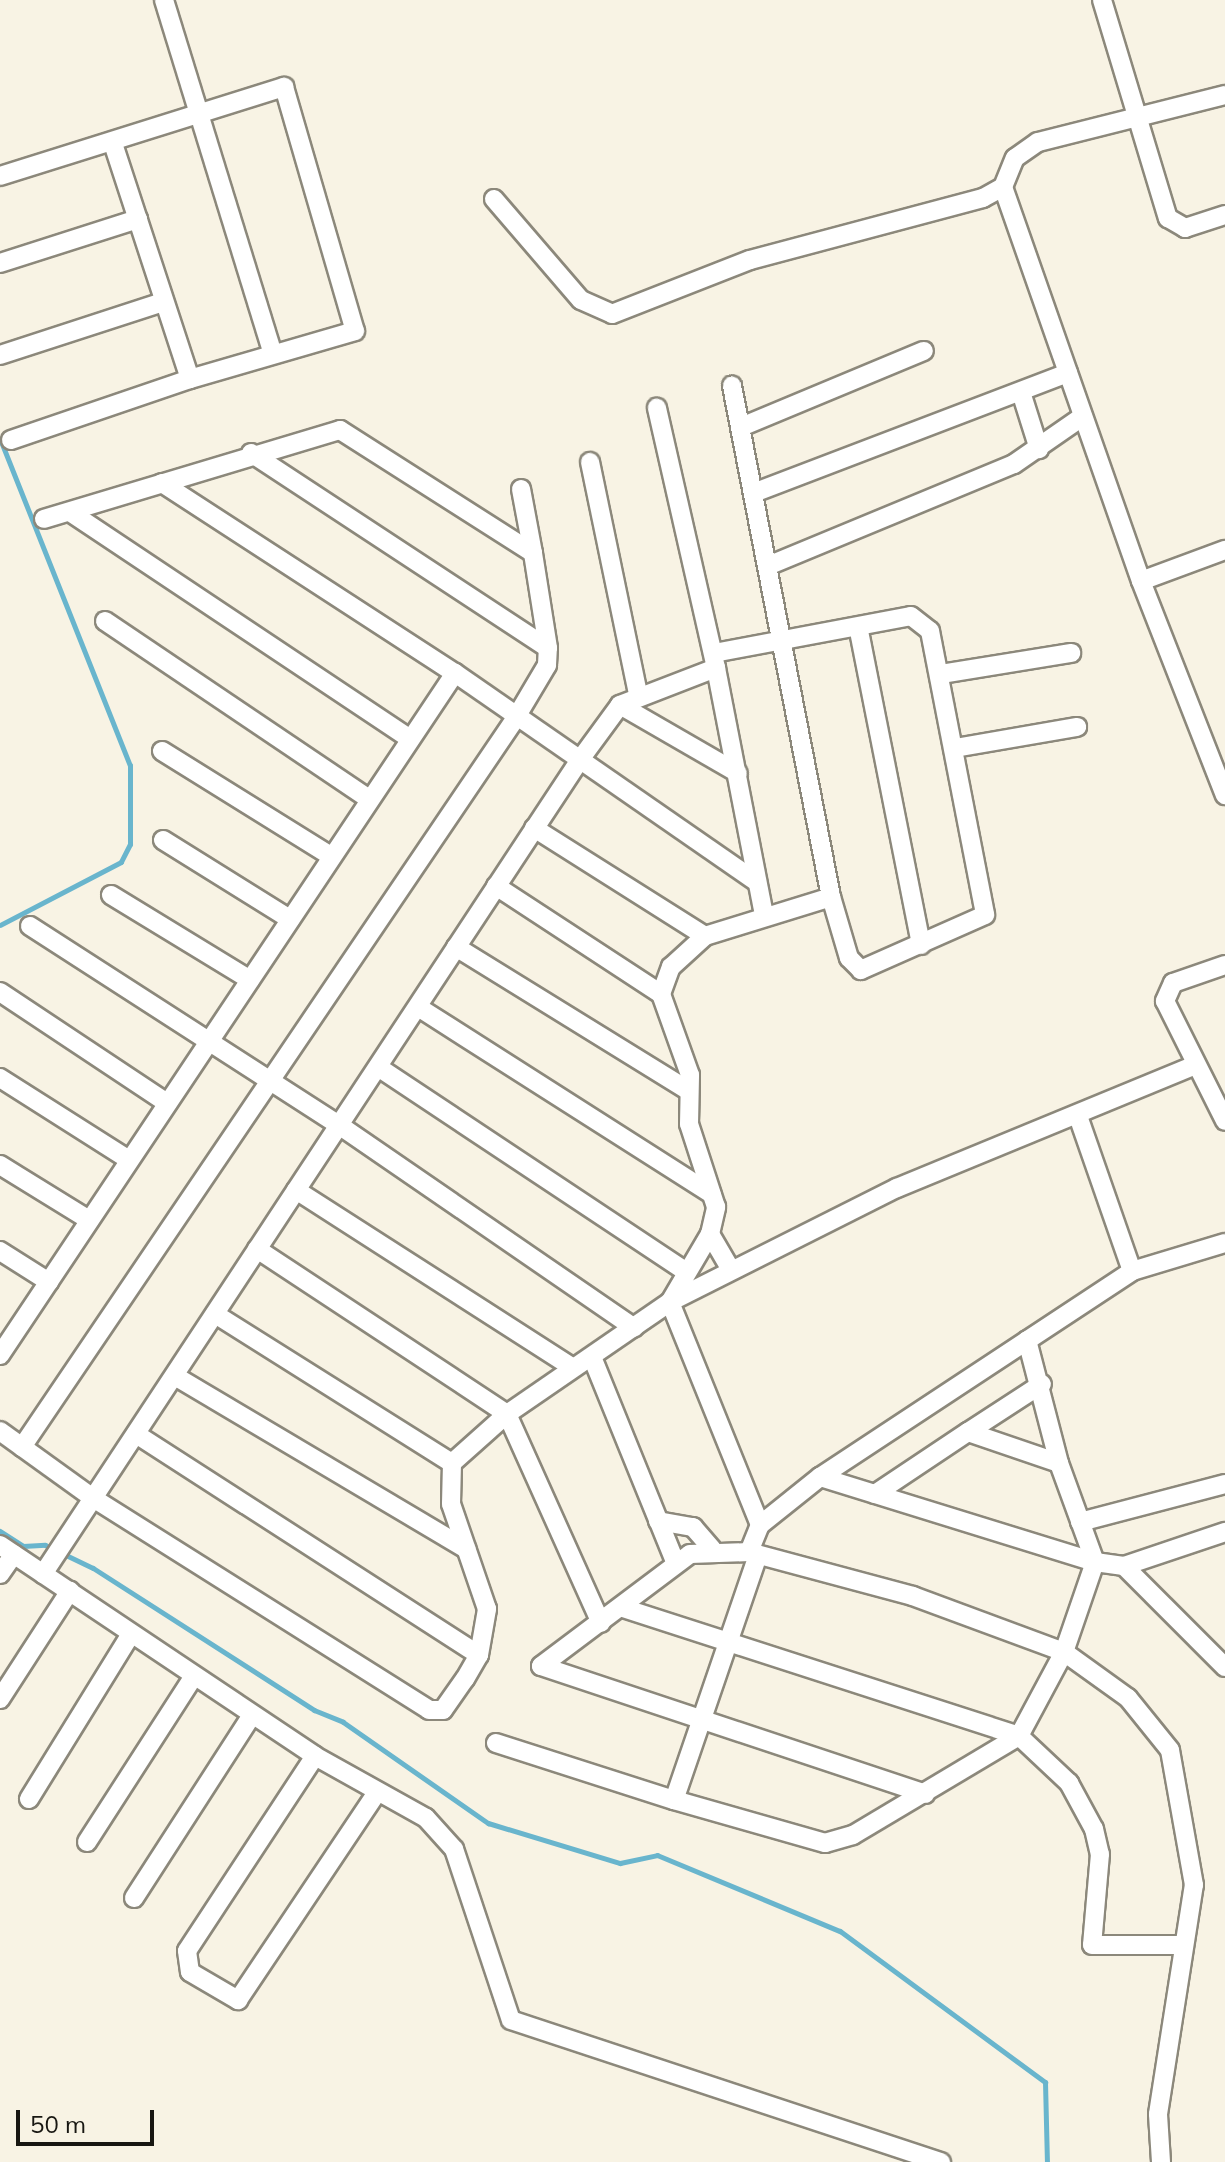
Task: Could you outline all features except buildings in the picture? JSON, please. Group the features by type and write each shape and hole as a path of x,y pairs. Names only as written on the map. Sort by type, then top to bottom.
{"street":[{"path":"164,0 272,352"},
{"path":"1102,0 1134,114 1168,218 1185,228 1225,215"},
{"path":"0,176 284,87 345,279 355,331 272,352 11,440"},
{"path":"1225,95 1134,114 1038,142 1015,158 1003,187 1141,581 1225,795"},
{"path":"113,143 190,379"},
{"path":"494,199 581,300 612,314 750,260 946,209 1003,187"},
{"path":"0,263 138,219"},
{"path":"0,355 163,302"},
{"path":"741,427 924,351"},
{"path":"756,492 1068,373"},
{"path":"53,1559 534,828 620,705 638,694 715,661 785,641 859,631 911,616 925,621 941,674 985,915 921,945 855,969 831,897 785,641 732,386"},
{"path":"1021,392 1039,449"},
{"path":"657,408 715,661 738,773 754,880 764,914"},
{"path":"770,565 1014,464 1082,417"},
{"path":"44,519 251,453 340,430 356,436 533,553"},
{"path":"251,453 548,648"},
{"path":"590,462 638,694"},
{"path":"162,483 455,673 515,719 754,880"},
{"path":"22,1447 272,1082 515,719 547,665 548,648 521,489"},
{"path":"70,512 410,739"},
{"path":"1141,581 1225,550"},
{"path":"105,621 369,799"},
{"path":"859,631 921,945"},
{"path":"941,674 1071,653"},
{"path":"2,1346 49,1282 455,673"},
{"path":"620,705 738,773"},
{"path":"955,748 1077,727"},
{"path":"162,751 332,857"},
{"path":"534,828 705,936"},
{"path":"163,840 290,919"},
{"path":"496,886 661,994 686,1062 689,1124 712,1194 710,1234 670,1302"},
{"path":"111,895 250,980"},
{"path":"661,994 671,967 705,936 764,914 831,897"},
{"path":"30,926 339,1125 634,1328"},
{"path":"456,947 689,1091"},
{"path":"1225,965 1173,983 1168,991 1169,1015 1225,1121"},
{"path":"0,992 167,1103"},
{"path":"418,1007 712,1194"},
{"path":"0,1431 93,1498 429,1710 443,1710 479,1655 487,1609 451,1504 452,1463 507,1414 670,1302 731,1270 897,1188 1078,1116 1195,1065"},
{"path":"378,1067 686,1272"},
{"path":"0,1078 129,1160"},
{"path":"1078,1116 1132,1271"},
{"path":"0,1165 89,1220"},
{"path":"296,1190 573,1368"},
{"path":"710,1234 731,1270"},
{"path":"760,1525 820,1477 1132,1271 1225,1243"},
{"path":"257,1249 507,1414 601,1623"},
{"path":"0,1251 49,1282"},
{"path":"670,1302 760,1525 674,1800"},
{"path":"215,1314 452,1463"},
{"path":"496,1743 816,1844 853,1835 1019,1736 1064,1652 1095,1562 1059,1463 1042,1384 1027,1340"},
{"path":"592,1357 676,1564"},
{"path":"175,1376 466,1549"},
{"path":"875,1494 1042,1384"},
{"path":"968,1432 1059,1463"},
{"path":"136,1434 479,1655"},
{"path":"820,1477 1095,1562 1124,1566 1221,1538"},
{"path":"1080,1522 1225,1484"},
{"path":"658,1521 693,1527 712,1549"},
{"path":"925,1794 698,1723 541,1666 623,1608 676,1564 712,1549 753,1553 913,1596 1064,1652 1128,1698 1170,1750 1194,1885 1158,2114 1161,2162"},
{"path":"0,1574 7,1550 53,1559"},
{"path":"53,1559 70,1591 131,1634 315,1756 426,1818 454,1849 511,2020 941,2162"},
{"path":"1124,1566 1225,1667"},
{"path":"0,1699 70,1591"},
{"path":"623,1608 1019,1736 1069,1783 1094,1829 1100,1854 1092,1945 1183,1945"},
{"path":"29,1799 131,1634"},
{"path":"87,1842 194,1676"},
{"path":"134,1898 252,1715"},
{"path":"315,1756 187,1951 190,1972 238,2000 377,1792"}],"waterway":[{"path":"0,439 130,765 130,844 121,862 0,925"},
{"path":"0,1531 23,1546 45,1545 93,1568 314,1710 343,1722 488,1823 620,1863 657,1855 840,1931 1045,2082 1047,2162"}]}
